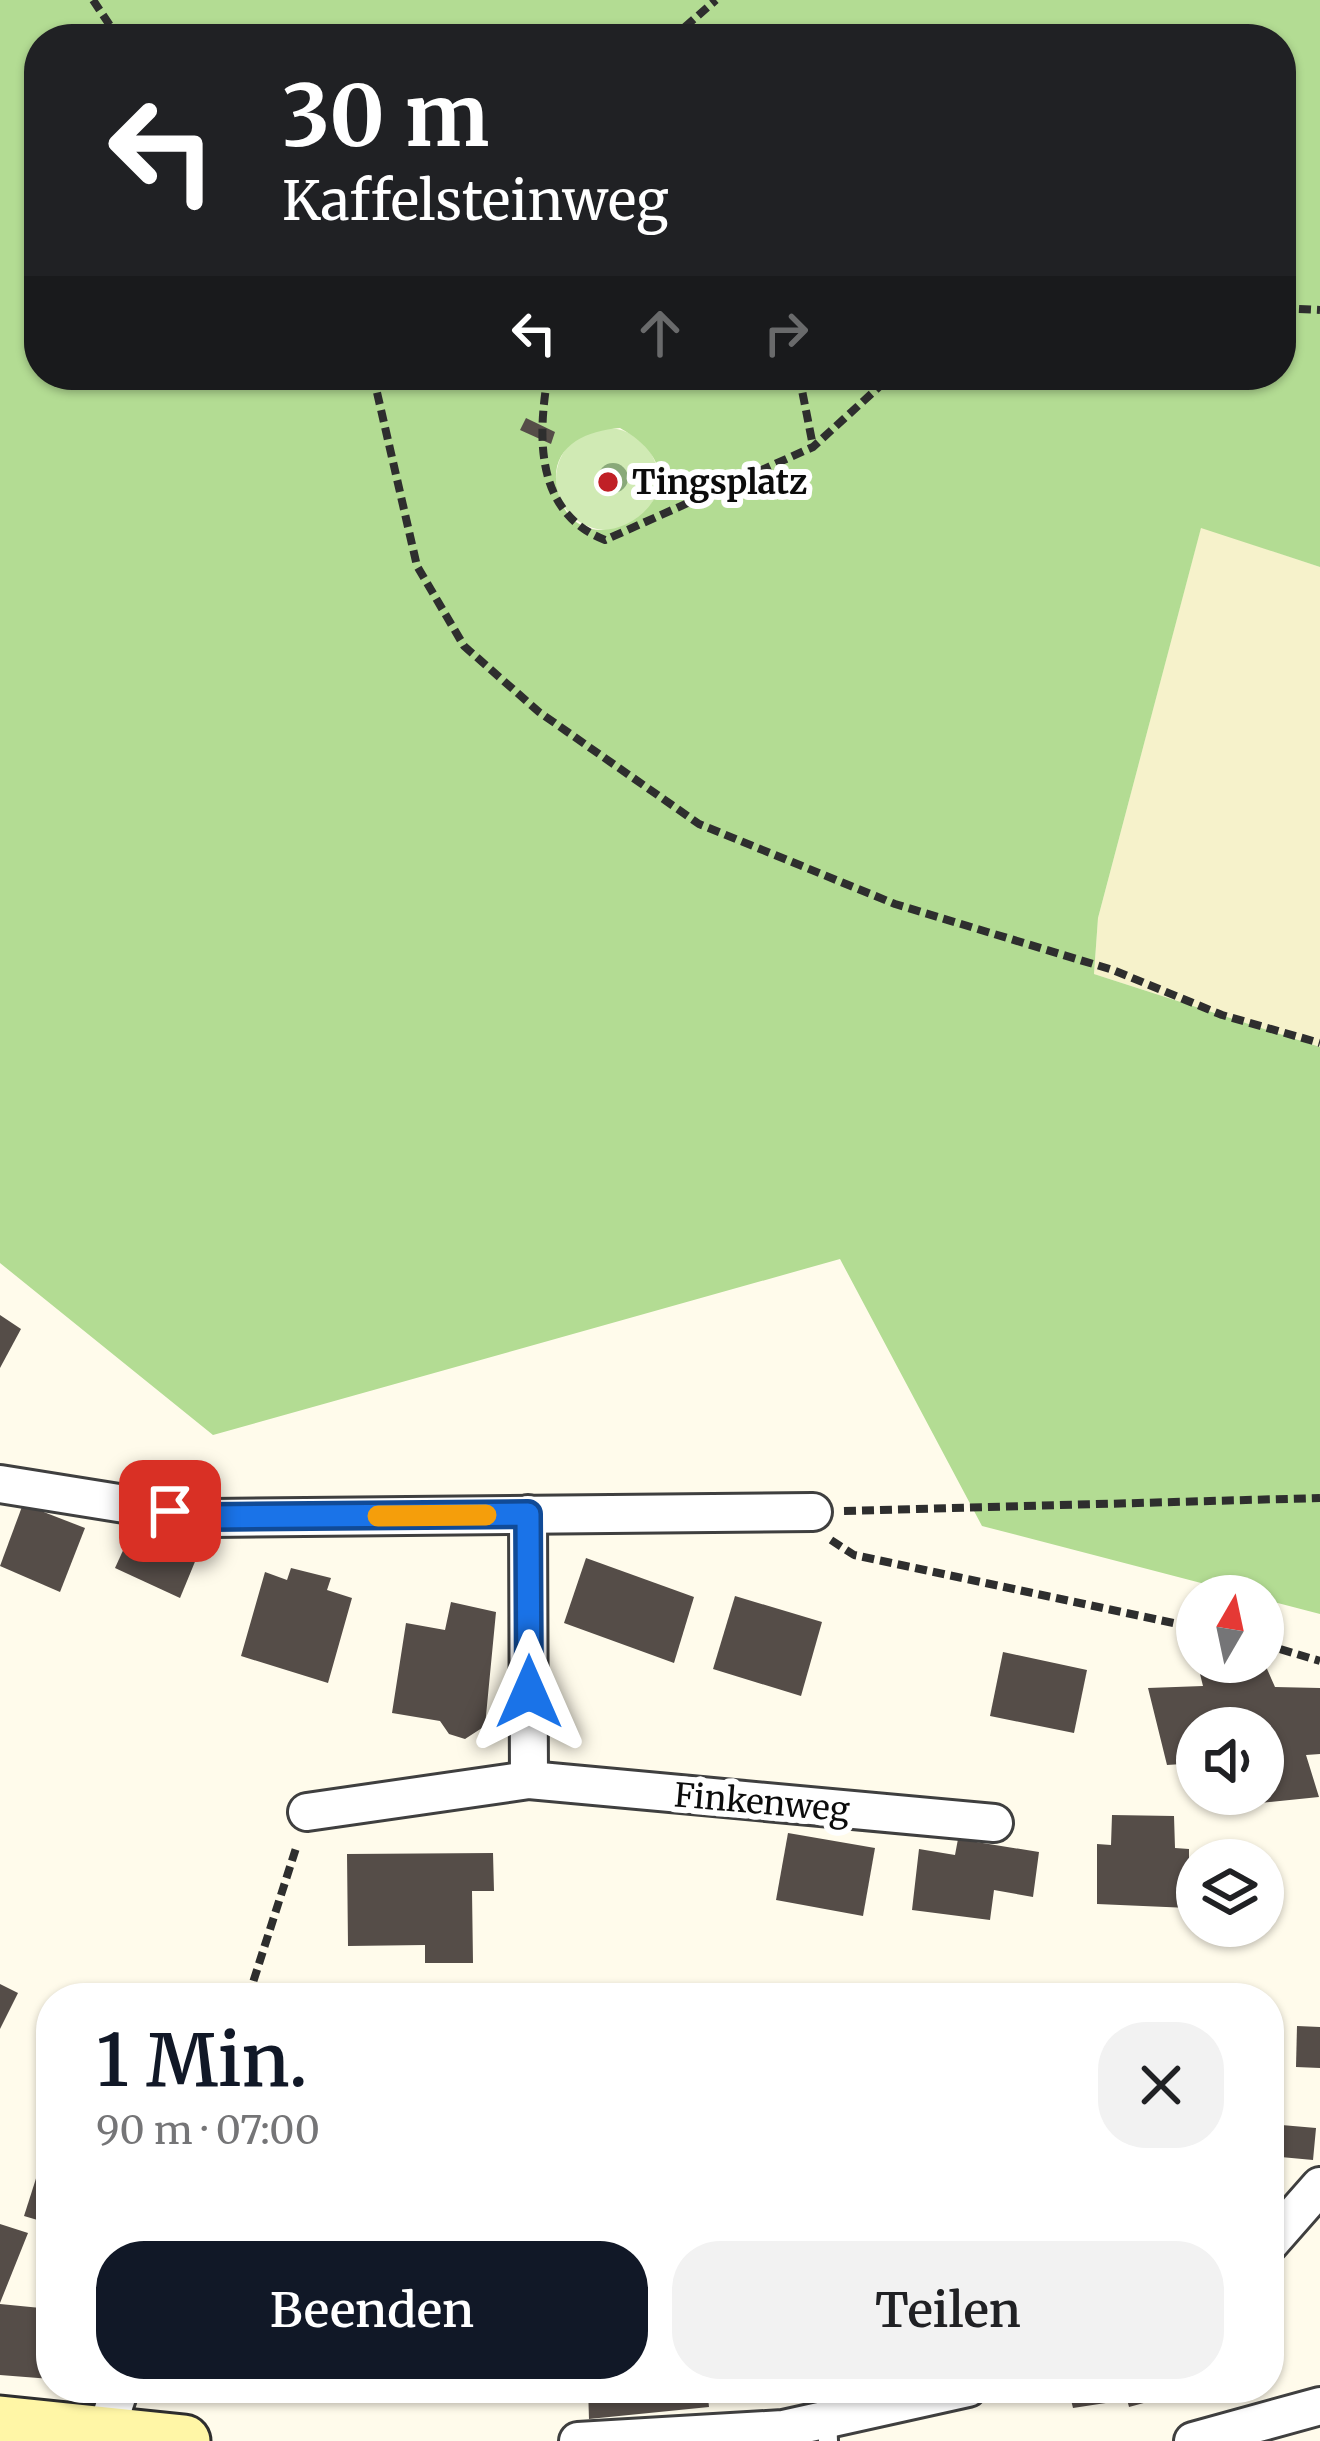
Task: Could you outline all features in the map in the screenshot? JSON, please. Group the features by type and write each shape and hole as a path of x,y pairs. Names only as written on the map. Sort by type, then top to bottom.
{"street":[{"path":"0,1484 212,1517 798,1512"},
{"path":"528,1514 529,1780"},
{"name":"Finkenweg","path":"307,1812 529,1780 994,1823"},
{"path":"1284,2227 1320,2186"},
{"path":"578,2441 827,2417 895,2403"},
{"path":"1193,2441 1320,2406"},
{"path":"0,2422 113,2411 184,2441"}],"path":[{"path":"688,24 716,0"},
{"path":"376,390 417,566 464,646 539,712 699,824 895,904 1113,970 1222,1015 1320,1043"},
{"path":"547,390 542,447 549,494 584,532 605,540 813,447 876,390"},
{"path":"802,390 813,447"},
{"path":"798,1512 1320,1498"},
{"path":"798,1512 854,1555 1176,1624"},
{"path":"1284,1650 1320,1661"},
{"path":"253,1983 307,1812"}],"shaded area":[{"path":"1201,527 1320,567 1320,1047 1094,974 1098,918"}],"green space":[{"path":"0,0 1320,0 1320,567 1201,528 1098,918 1094,974 1320,1047 1320,1614 1284,1605 1284,1575 1176,1577 982,1526 840,1259 213,1435 0,1263","holes":["620,428 649,451 659,475 655,498 639,516 618,527 595,530 573,520 556,480 557,466 570,446 592,433"]},
{"name":"Tingsplatz","path":"607,428 627,432 643,443 654,459 658,479 654,499 643,515 627,526 607,530 587,526 571,515 560,499 556,479 560,459 571,443 587,432"}],"building":[{"path":"526,418 555,432 551,444 520,430"},
{"path":"0,1315 21,1329 0,1368"},
{"path":"23,1504 85,1528 60,1592 0,1566"},
{"path":"136,1522 199,1552 180,1598 115,1568"},
{"path":"586,1558 694,1597 674,1663 564,1623"},
{"path":"291,1568 331,1578 327,1590 352,1598 328,1683 241,1656 265,1572 287,1580"},
{"path":"735,1596 822,1622 801,1696 713,1669"},
{"path":"451,1602 496,1612 485,1726 465,1739 449,1734 440,1721 392,1713 406,1623 445,1630"},
{"path":"1003,1652 1087,1670 1074,1733 990,1716"},
{"path":"1273,1683 1275,1687 1320,1688 1320,1754 1306,1755 1319,1797 1284,1801 1284,1707 1176,1707 1176,1764 1167,1765 1148,1688"},
{"path":"1112,1815 1174,1816 1176,1907 1097,1904 1097,1844 1111,1845"},
{"path":"788,1833 875,1848 863,1916 776,1900"},
{"path":"958,1839 1039,1852 1033,1897 994,1890 990,1920 912,1910 919,1849 955,1855"},
{"path":"493,1853 494,1891 472,1891 473,1963 425,1963 425,1945 348,1946 347,1854"},
{"path":"0,1984 18,1993 0,2029"},
{"path":"1297,2026 1320,2027 1320,2068 1296,2067"},
{"path":"1284,2125 1316,2128 1313,2160 1284,2157"},
{"path":"36,2178 36,2220 24,2216"},
{"path":"0,2224 28,2233 0,2303"},
{"path":"0,2304 36,2308 36,2378 0,2375"},
{"path":"588,2403 709,2403 709,2407 589,2419"}],"slow traffic":[{"path":"378,1516 486,1515"}],"place":[{"name":"Tingsplatz","path":"608,482"}],"route":[{"path":"170,1511 212,1517 528,1514 529,1692"}]}
